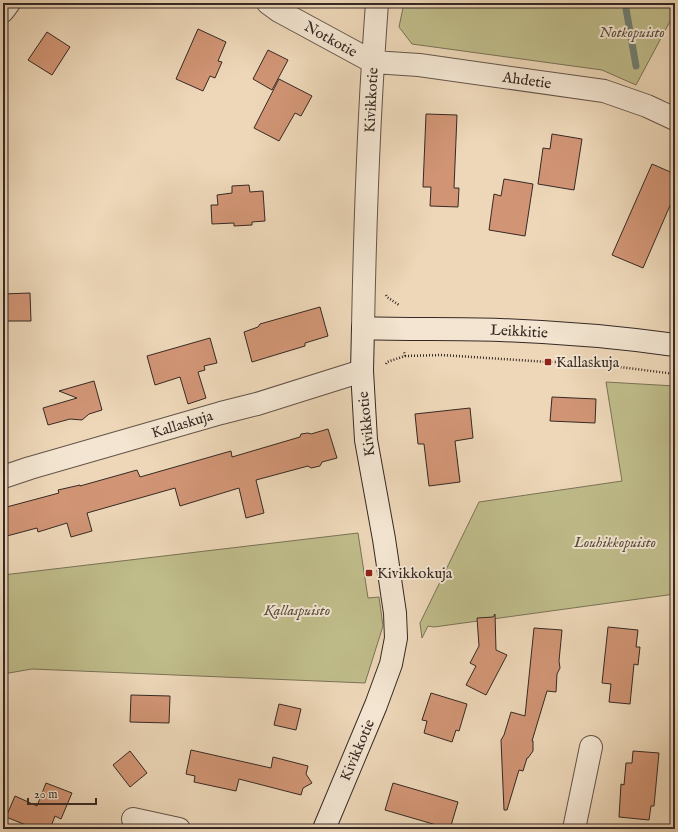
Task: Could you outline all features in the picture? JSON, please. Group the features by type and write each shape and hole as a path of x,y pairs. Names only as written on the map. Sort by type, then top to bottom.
{"street":[{"path":"3,11 9,3"},
{"name":"Notkotie","path":"268,3 279,11 373,62"},
{"name":"Kivikkotie","path":"324,829 376,704 391,664 396,638 395,613 386,553 366,440 362,371 364,269 377,3"},
{"name":"Ahdetie","path":"373,62 419,65 604,91 647,106 675,119"},
{"name":"Leikkitie","path":"363,328 537,332 675,345"},
{"name":"Kallaskuja","path":"4,475 257,404 362,371"},
{"path":"574,829 591,747"},
{"path":"133,820 179,829"}],"path":[{"path":"404,356 442,355 548,362 580,362 675,374"}],"green space":[{"name":"Notkopuisto","path":"404,3 675,3 675,12 636,85 602,70 412,44 399,27"},
{"name":"Louhikkopuisto","path":"606,382 675,386 675,594 434,627 428,626 422,638 420,623 479,502 622,481"},
{"name":"Kallaspuisto","path":"358,533 368,598 379,597 383,626 365,683 32,669 3,674 3,575"}],"building":[{"path":"198,29 226,42 218,61 222,62 215,78 210,76 203,91 176,79"},
{"path":"47,32 70,47 52,75 28,60"},
{"path":"268,50 288,60 272,90 253,79"},
{"path":"279,79 312,96 301,116 295,113 279,141 254,128"},
{"path":"426,114 457,115 454,188 459,188 458,207 430,206 431,187 423,187"},
{"path":"552,134 582,139 574,190 538,184 543,148 550,149"},
{"path":"652,164 675,174 675,194 643,268 612,255"},
{"path":"504,179 533,184 525,236 489,230 494,194 501,196"},
{"path":"249,185 250,192 263,191 265,221 252,222 252,225 234,226 234,223 212,224 211,205 218,205 217,195 232,193 232,186"},
{"path":"30,293 31,321 3,321 3,294"},
{"path":"320,307 328,336 305,343 305,346 252,362 244,332 258,327 260,324"},
{"path":"210,338 217,363 204,366 205,370 198,372 206,398 188,404 180,377 155,385 147,356"},
{"path":"94,381 102,410 89,414 82,420 70,419 48,425 43,408 77,398 59,391"},
{"path":"552,397 596,399 595,423 550,421"},
{"path":"470,408 473,438 455,441 460,482 429,486 424,444 418,444 415,414"},
{"path":"328,429 337,458 322,462 320,466 311,468 308,466 256,480 264,513 246,518 239,488 180,506 175,488 87,513 92,531 71,537 67,523 38,532 37,528 3,537 3,508 59,493 58,490 80,486 137,470 140,477 231,451 232,457 300,437 301,434 311,434"},
{"path":"495,614 496,650 507,655 486,695 466,685 476,666 470,663 479,646 477,618 493,617"},
{"path":"608,627 638,630 636,647 640,647 638,665 634,664 630,704 609,702 611,684 602,683"},
{"path":"534,628 562,630 559,661 560,668 557,674 556,692 547,691 532,741 533,751 527,758 523,771 519,770 507,810 504,810 501,740 511,712 525,716"},
{"path":"431,693 467,704 459,731 456,730 452,742 424,733 427,721 422,720"},
{"path":"131,695 170,696 169,723 130,722"},
{"path":"279,704 301,709 296,730 274,725"},
{"path":"191,750 271,768 273,757 308,766 306,774 312,783 303,788 301,795 239,779 236,791 194,782 195,776 186,774"},
{"path":"130,751 147,773 130,787 113,765"},
{"path":"633,751 659,753 654,806 651,806 649,820 619,817 621,784 624,785 626,763 632,763"},
{"path":"46,783 72,793 61,819 55,816 50,829 36,829 6,817 15,796 37,806"},
{"path":"393,783 458,802 450,829 385,810"}],"waterway":[{"path":"625,3 636,66"}],"place":[{"name":"Kallaskuja","path":"548,362"},
{"name":"Kivikkokuja","path":"369,573"}]}
